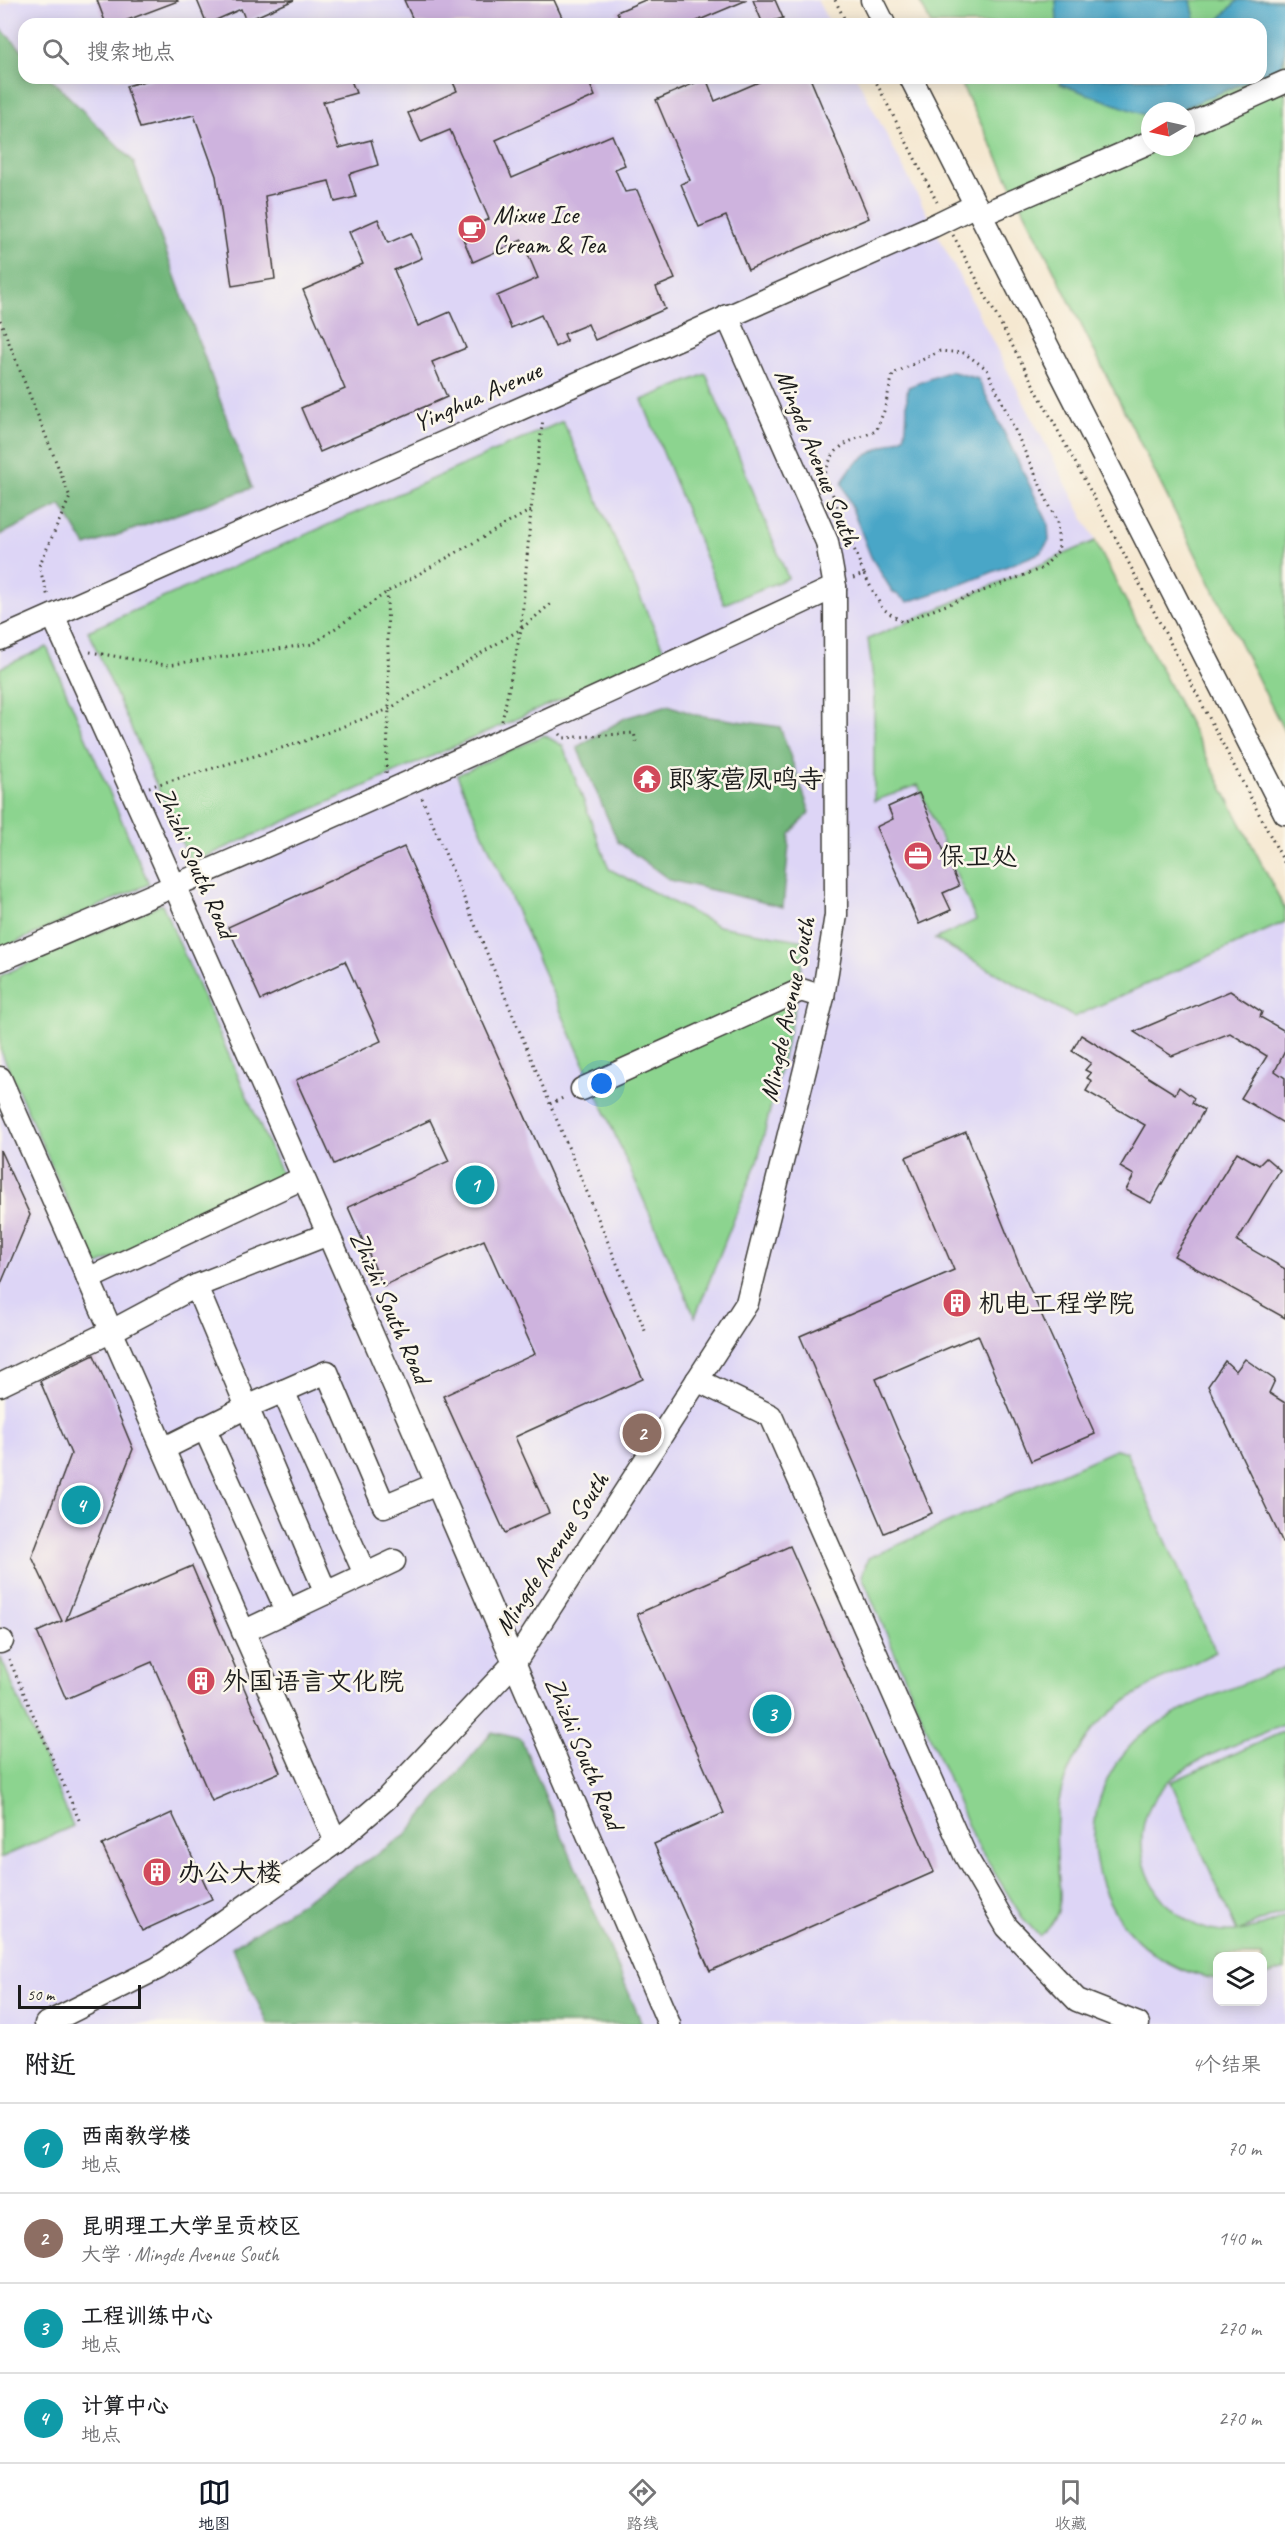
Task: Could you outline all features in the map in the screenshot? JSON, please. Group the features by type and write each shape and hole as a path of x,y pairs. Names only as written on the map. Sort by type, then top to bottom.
{"street":[{"path":"872,0 881,18"},
{"path":"1195,122 1285,82"},
{"path":"914,84 1285,813"},
{"name":"Yinghua Avenue","path":"0,639 945,219 978,210 1141,146"},
{"name":"Mingde Avenue South","path":"46,2024 158,1968 336,1842 386,1799 515,1662 747,1303 823,997 836,915 835,587 827,542 728,316"},
{"path":"0,960 176,886 544,723 835,587"},
{"name":"Zhizhi South Road","path":"53,616 176,886 515,1662 669,2024"},
{"path":"582,1089 801,990 823,997"},
{"path":"0,1078 336,1842"},
{"path":"88,1279 303,1178"},
{"path":"0,1385 110,1332 196,1286 328,1234"},
{"path":"196,1286 326,1593"},
{"path":"163,1449 204,1427 327,1372 384,1506 437,1484"},
{"path":"697,1380 771,1416 965,1856 1007,1927 1077,2000 1138,2024"},
{"path":"283,1391 365,1574"},
{"path":"204,1427 286,1611"},
{"path":"243,1632 394,1561"}],"path":[{"path":"835,0 844,18"},
{"path":"877,84 945,219 1121,548 1285,864"},
{"path":"0,321 70,497 39,566 53,616"},
{"path":"940,351 964,353 987,369 1057,522 1059,550 1043,568 902,622 882,608 864,574 825,475 828,461 840,446 876,431 884,411 893,374 940,351"},
{"path":"497,743 521,629 531,510 546,397"},
{"path":"68,649 166,665 313,644 387,592 531,510"},
{"path":"835,587 864,574"},
{"path":"385,793 389,709 387,592"},
{"path":"133,792 302,742 389,709 521,629 553,602"},
{"path":"544,723 564,738 634,733 637,745"},
{"path":"414,780 646,1333"},
{"path":"1,1642 80,1822"}],"shaded area":[{"path":"14,0 817,0 827,18 18,18 18,84 860,84 1285,909 1285,2024 0,2024 0,6"}],"green space":[{"path":"919,0 1285,0 1285,733 961,84 1267,84 1267,18 928,18"},
{"path":"0,28 18,46 18,84 56,84 133,161 252,488 86,546 61,505 0,535"},
{"path":"706,374 788,578 724,604 642,400"},
{"path":"563,421 665,653 191,863 88,631"},
{"path":"1095,541 1285,909 1285,922 1074,1017 935,939 976,920 918,785 874,801 874,687 868,639"},
{"path":"47,647 149,884 0,949 0,668"},
{"path":"668,705 696,715 780,727 810,812 790,834 783,907 670,880 618,842 577,747 625,718"},
{"path":"544,735 563,746 609,869 718,926 805,941 794,1011 758,1159 695,1317 457,775"},
{"path":"162,904 285,1182 96,1266 0,1049 0,976"},
{"path":"1117,1449 1126,1452 1216,1652 1164,1678 1129,1699 1099,1724 1087,1738 1066,1776 1058,1809 1056,1844 1060,1895 1058,1911 1051,1925 1039,1936 1022,1917 973,1838 862,1576 868,1558"},
{"path":"0,1656 73,1826 0,1858"},
{"path":"1285,1667 1285,1724 1237,1743 1188,1767 1163,1787 1148,1810 1142,1835 1144,1860 1152,1883 1167,1904 1186,1920 1210,1930 1237,1932 1171,1782 1285,1731 1285,1911 1238,1931 1256,1928 1285,1916 1285,1970 1267,1976 1267,1952 1213,1952 1213,1978 1178,1967 1145,1947 1119,1919 1102,1886 1094,1849 1096,1812 1109,1776 1134,1742 1148,1730 1205,1699"},
{"path":"492,1732 521,1739 642,2024 268,2024 232,1947 405,1836"}],"water":[{"path":"1056,0 1191,0 1195,18 1057,18"},
{"path":"1238,0 1282,0 1285,4 1285,54 1281,68 1267,74 1267,18 1221,18"},
{"path":"1060,84 1241,84 1195,103 1141,102 1141,114"},
{"path":"950,371 978,379 1048,523 1049,541 1040,553 968,582 908,602 892,591 871,557 842,483 860,460 904,437 908,387"}],"building":[{"path":"97,0 178,1 133,18 104,18"},
{"path":"197,0 294,0 253,18 245,18 241,9 221,18 204,18"},
{"path":"404,0 554,0 562,18 412,18"},
{"path":"645,0 747,0 704,18 620,18 617,12"},
{"path":"753,0 775,0 783,18 760,18"},
{"path":"134,84 352,84 356,93 323,102 339,148 371,140 378,165 349,174 356,197 335,202 329,181 265,196 275,279 232,286 216,176 194,115 140,128 126,86"},
{"path":"454,84 590,84 595,96 496,140 512,178 612,135 625,165 615,169 625,192 637,190 675,279 656,287 665,309 595,340 588,324 564,334 567,341 555,347 541,315 511,328 497,296 538,278 522,240 473,262 460,232 489,219 473,182 450,130 421,142 408,113 457,91"},
{"path":"692,84 708,84 715,101 754,84 813,84 869,218 748,270 726,216 699,227 681,184 690,180 656,100"},
{"path":"378,219 388,243 411,233 422,258 394,270 418,326 450,312 466,348 432,362 447,397 320,452 301,408 345,389 303,290 363,264 349,232"},
{"name":"保卫处","path":"919,793 959,886 943,893 951,910 919,924 876,827 893,819 888,807"},
{"path":"404,847 643,1379 515,1437 549,1513 505,1533 443,1396 535,1354 484,1240 383,1286 348,1207 449,1161 430,1120 334,1164 296,1080 381,1041 345,961 261,1000 228,927"},
{"path":"1230,991 1262,1012 1260,1017 1285,1031 1285,1051 1275,1071 1285,1078 1285,1124 1241,1098 1267,1056 1230,1033 1172,1056 1134,1032"},
{"path":"1081,1035 1175,1094 1179,1087 1194,1098 1192,1103 1204,1110 1151,1203 1126,1190 1134,1175 1120,1167 1145,1125 1086,1091 1092,1081 1087,1078 1091,1073 1085,1070 1091,1063 1072,1051"},
{"name":"机电工程学院","path":"966,1132 1021,1269 1095,1434 1031,1461 978,1335 876,1379 932,1513 884,1533 800,1336 954,1270 906,1157"},
{"path":"0,1150 30,1215 0,1286"},
{"path":"1237,1152 1259,1165 1266,1158 1280,1170 1237,1241 1285,1269 1285,1318 1174,1256"},
{"name":"外国语言文化院","path":"94,1355 133,1449 66,1620 192,1566 280,1772 212,1801 152,1662 66,1699 37,1632 62,1621 32,1557 71,1454 40,1381"},
{"path":"1245,1359 1275,1380 1269,1393 1285,1403 1285,1547 1208,1386 1225,1361 1236,1371"},
{"path":"790,1546 934,1872 710,1971 654,1844 724,1813 637,1614"},
{"name":"办公大楼","path":"172,1813 212,1899 142,1931 102,1845"}],"place":[{"name":"Mixue Ice Cream & Tea","path":"472,229"},
{"name":"郎家营凤鸣寺","path":"647,779"},
{"name":"保卫处","path":"918,856"},
{"name":"西南教学楼","path":"475,1185"},
{"name":"机电工程学院","path":"957,1303"},
{"name":"昆明理工大学呈贡校区","path":"642,1433"},
{"name":"计算中心","path":"81,1505"},
{"name":"外国语言文化院","path":"201,1681"},
{"name":"工程训练中心","path":"772,1714"},
{"name":"办公大楼","path":"157,1872"}]}
